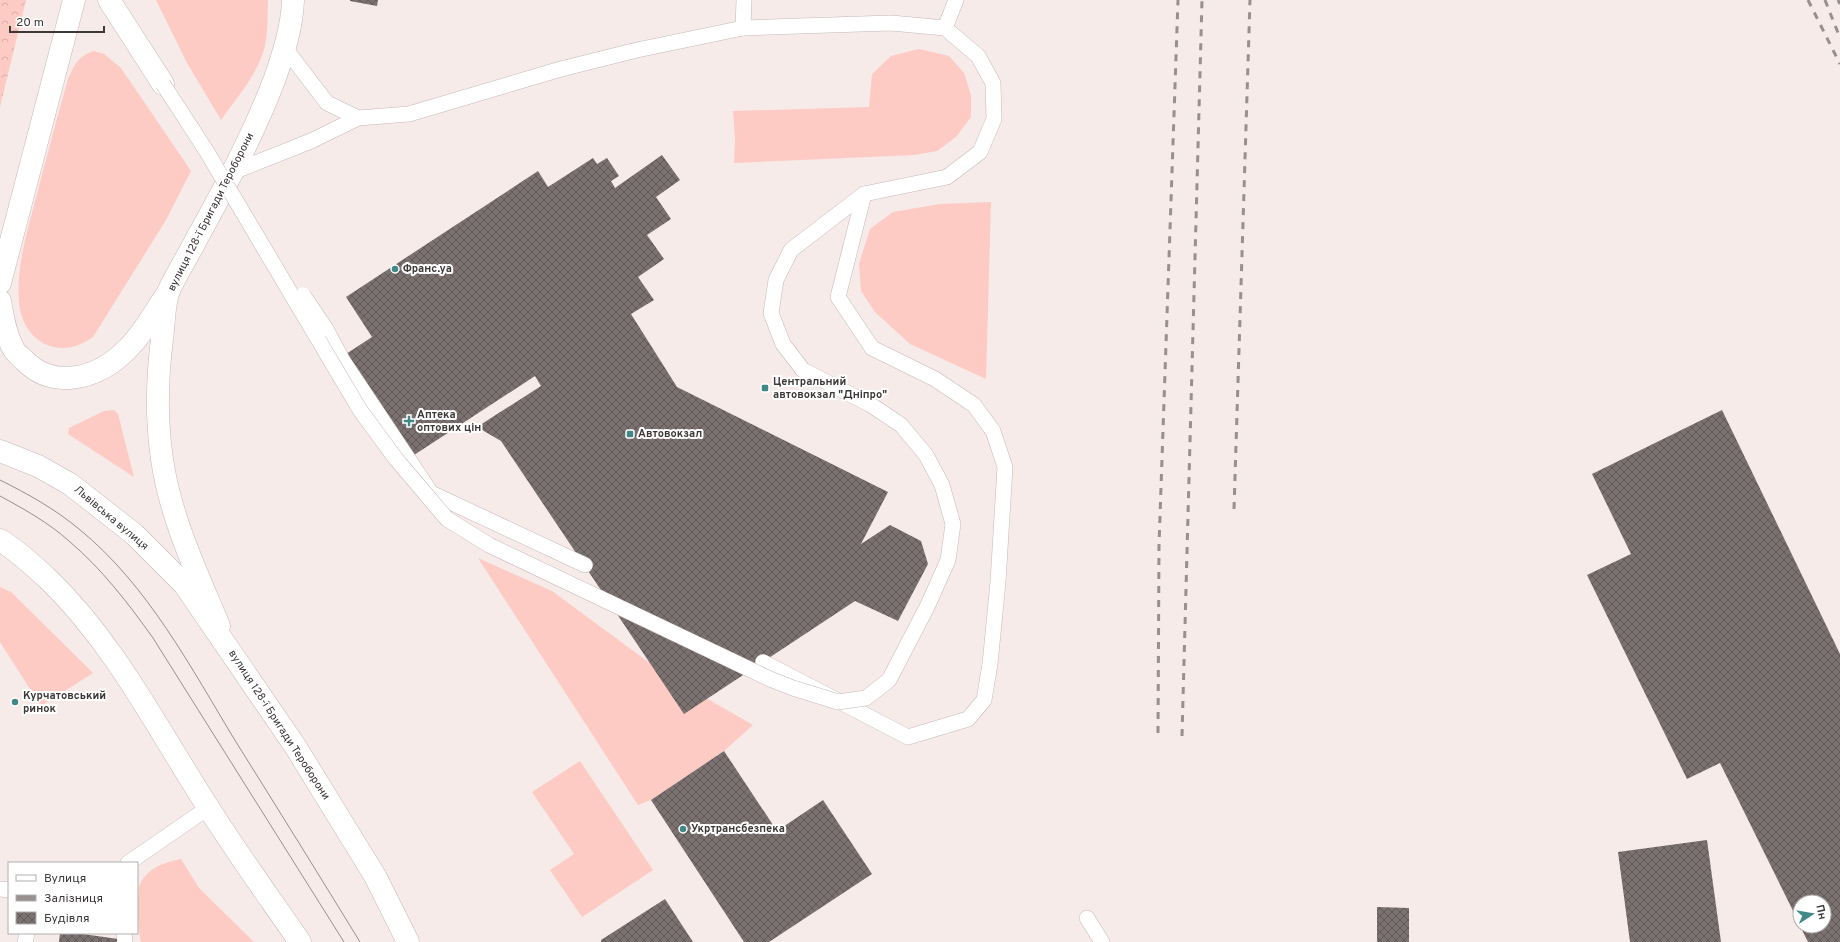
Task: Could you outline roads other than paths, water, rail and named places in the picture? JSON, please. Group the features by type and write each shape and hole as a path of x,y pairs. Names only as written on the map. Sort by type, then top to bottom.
{"street":[{"path":"0,283 74,0"},
{"path":"109,0 163,84"},
{"name":"вулиця 128-ї Бригади Тероборони","path":"293,0 285,48 262,112 233,172 169,291 158,379 158,415 162,460 173,507 190,556 228,650 307,766 375,876 408,942"},
{"path":"0,301 5,327 13,349 30,366 46,376 65,379 86,376 104,368 122,355 139,335 169,291"},
{"name":"Львівська вулиця","path":"0,451 38,466 70,484 134,534 184,584 228,650"},
{"path":"0,540 35,566 66,597 93,628 132,684 208,808 300,942"}],"lane":[{"path":"743,28 744,0"},
{"path":"945,28 956,0"},
{"path":"207,152 360,410 396,459 447,519 489,545 770,679 793,688 838,702 866,698 889,680 927,607 948,560 953,524 942,485 926,455 902,425 871,405 804,370 782,344 771,313 776,280 791,250 864,194 947,177 980,152 994,119 993,83 978,56 945,28 890,23 743,28 637,50 561,69 409,114 358,118 311,141 233,172"},
{"path":"285,48 327,102 358,118"},
{"path":"163,84 326,329 343,360 431,493 585,565"},
{"path":"763,662 908,737 968,719 984,700 990,664 998,582 1005,467 993,431 974,405 935,379 872,348 838,297 864,194"},
{"path":"129,862 208,808"},
{"path":"1087,918 1102,942"}],"tram line":[{"path":"0,480 41,502 79,529 104,551 147,601 185,657 360,942"},
{"path":"0,496 45,522 61,534 93,563 134,612 153,638 344,942"}],"railway":[{"path":"1158,733 1159,545 1178,0"},
{"path":"1182,736 1202,0"},
{"path":"1234,509 1250,0"},
{"path":"1808,0 1840,64"},
{"path":"1825,0 1840,38"},
{"path":"1838,0 1840,4"}],"place":[{"name":"Франс.уа","path":"395,269"},
{"name":"Центральний автовокзал \"Дніпро\"","path":"765,388"},
{"name":"Аптека оптових цін","path":"409,421"},
{"name":"Автовокзал","path":"630,434"},
{"name":"Курчатовський ринок","path":"15,702"},
{"name":"Укртрансбезпека","path":"683,829"}]}
